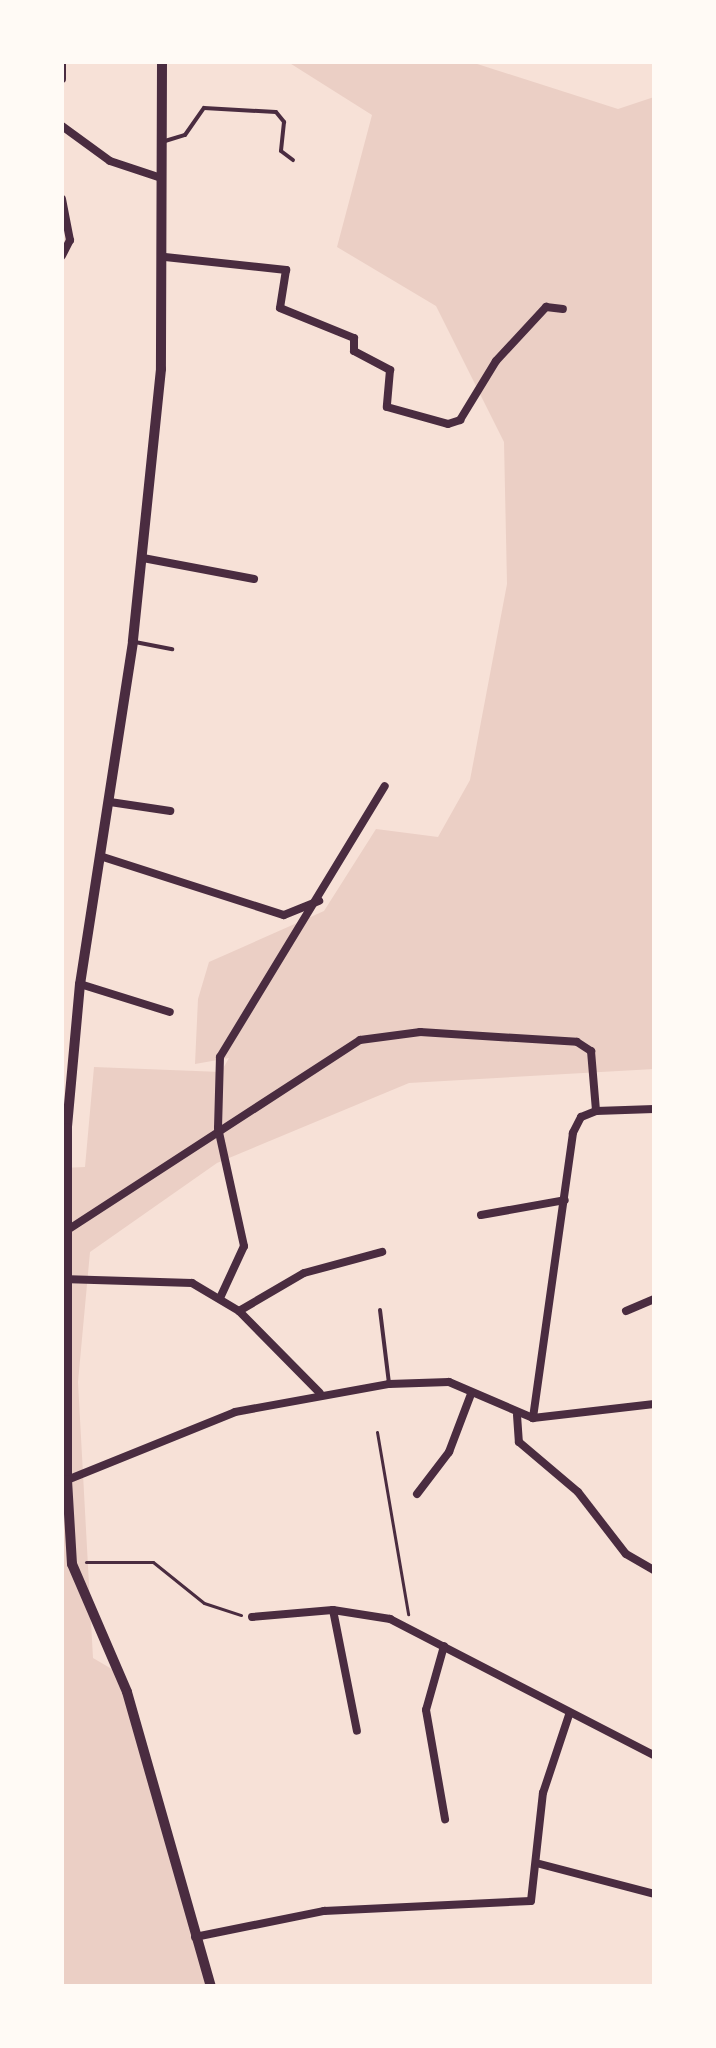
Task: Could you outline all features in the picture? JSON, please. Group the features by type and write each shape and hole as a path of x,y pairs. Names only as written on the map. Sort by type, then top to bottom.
{"street":[{"path":"62,62 62,79"},
{"path":"162,62 159,143 165,257 143,558 103,857 80,984 67,1128 67,1480 72,1564 127,1692 211,1986"},
{"path":"66,128 110,161 161,178"},
{"path":"62,199 70,240 62,256"},
{"path":"165,257 286,270 280,308 354,338 354,351 390,370 384,404 456,424 496,361 546,307 563,309"},
{"path":"143,558 254,579"},
{"path":"220,1298 244,1246 218,1128 216,1077 229,1035 319,901 385,786"},
{"path":"110,802 170,811"},
{"path":"103,857 284,915 319,901"},
{"path":"80,984 170,1012"},
{"path":"69,1229 334,1052 393,1033 528,1036 591,1051 596,1111"},
{"path":"533,1418 575,1123 596,1111 654,1109"},
{"path":"481,1215 565,1200"},
{"path":"239,1311 304,1273 382,1252"},
{"path":"65,1277 183,1280 239,1311 320,1393"},
{"path":"626,1311 654,1299"},
{"path":"67,1480 235,1412 320,1393 389,1384 436,1380 517,1415 533,1418 654,1404"},
{"path":"417,1494 449,1452 471,1394"},
{"path":"517,1415 519,1442 578,1492 626,1554 654,1570"},
{"path":"333,1610 357,1731"},
{"path":"252,1617 333,1610 411,1628 569,1715 654,1755"},
{"path":"444,1646 426,1710 445,1819"},
{"path":"195,1937 324,1911 526,1903 540,1864 543,1793 569,1715"},
{"path":"540,1864 654,1894"}],"lane":[{"path":"159,143 185,135 204,108 276,112 284,122 281,151 293,160"},
{"path":"133,642 172,649"},
{"path":"380,1310 389,1384"}],"path":[{"path":"377,1432 411,1628"},
{"path":"72,1564 153,1562 204,1603 252,1617"}],"shaded area":[{"path":"288,62 471,62 618,109 654,97 654,1069 409,1083 217,1163 90,1252 78,1382 93,1658 122,1675 207,1986 62,1986 62,1168 85,1167 94,1067 221,1072 229,1058 195,1064 198,999 209,962 324,911 376,829 438,837 470,780 507,584 504,442 436,306 337,247 372,115"}]}
